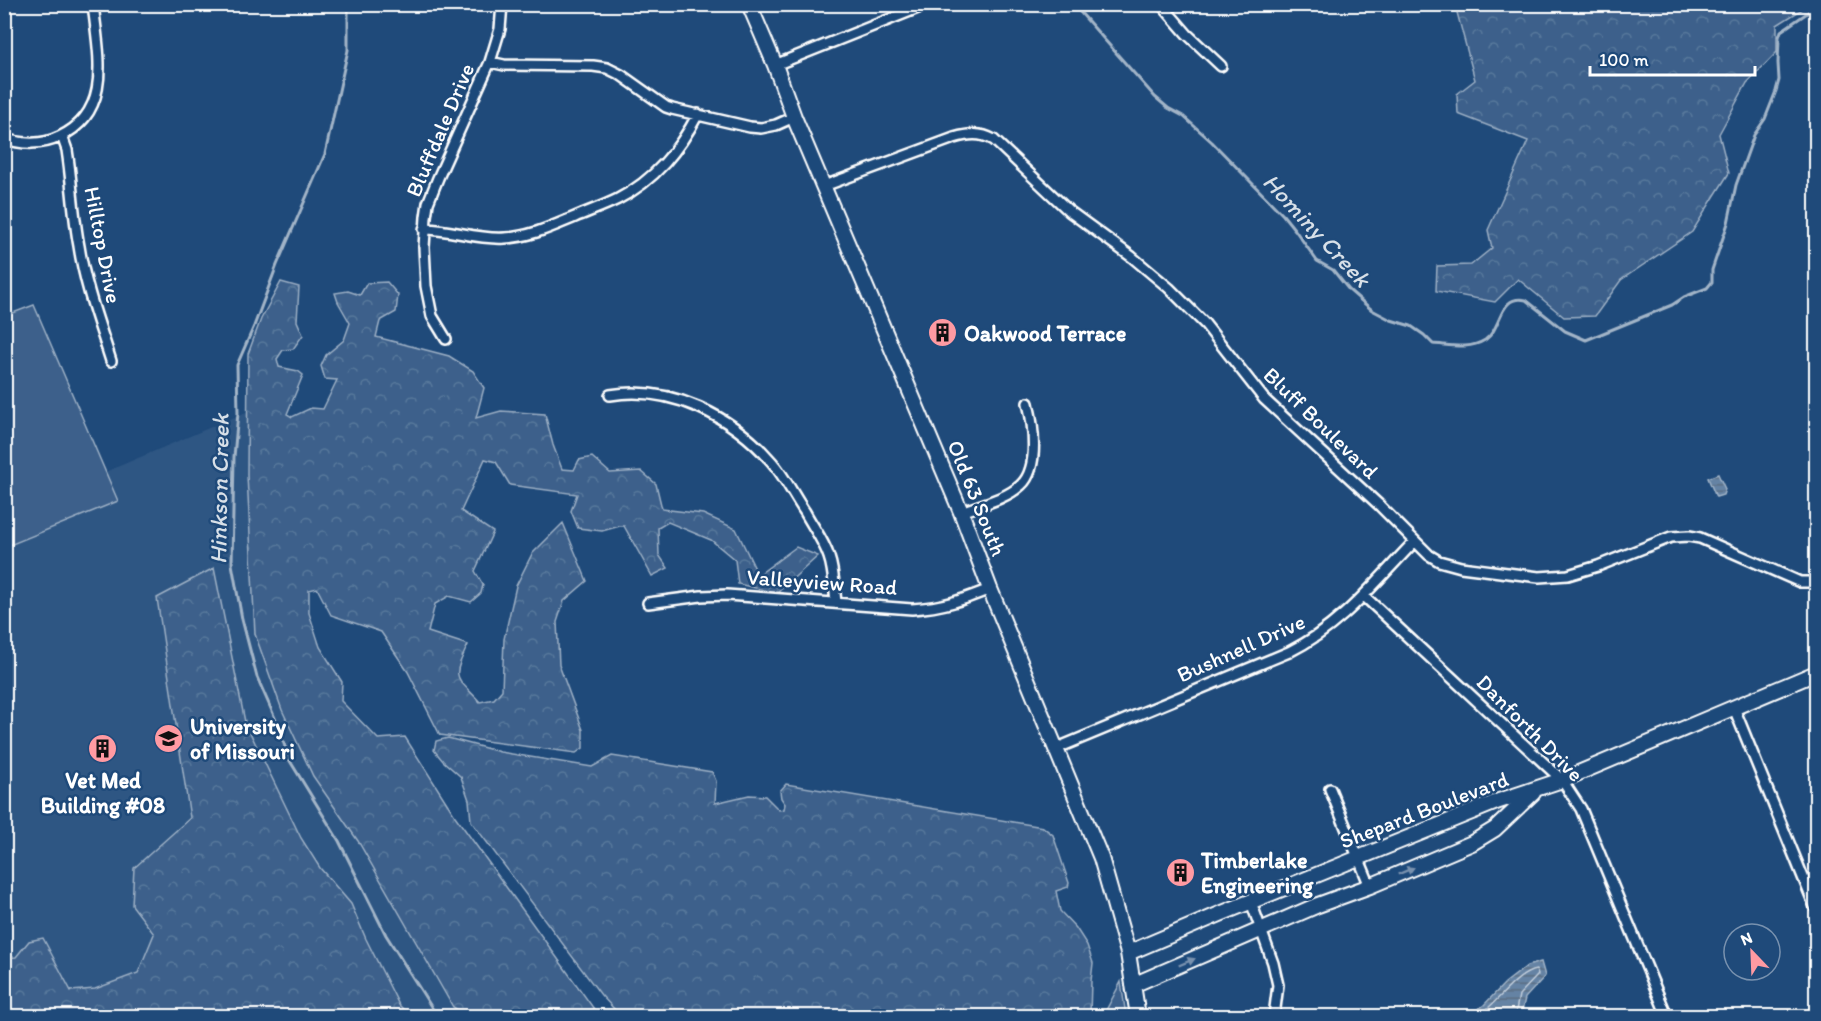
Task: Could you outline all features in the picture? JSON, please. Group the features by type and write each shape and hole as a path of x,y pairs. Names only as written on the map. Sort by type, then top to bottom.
{"street":[{"path":"4,138 22,142 47,142 62,136 82,121 95,100 98,89 99,69 93,4"},
{"name":"Bluffdale Drive","path":"446,339 432,316 424,271 424,229 428,203 490,62 500,28 502,4"},
{"name":"Old 63 South","path":"749,4 794,117 961,512 990,589 1101,858 1128,953 1138,1017"},
{"path":"775,65 928,4"},
{"path":"1161,4 1221,66"},
{"path":"490,62 504,65 607,68 621,75 666,107 750,127 761,128 776,125 794,117"},
{"path":"424,229 484,238 514,237 541,231 615,200 651,178 667,162 681,144 698,114"},
{"name":"Bluff Boulevard","path":"824,186 954,138 973,134 994,140 1069,211 1132,256 1169,288 1205,324 1264,399 1429,555 1445,564 1539,577 1568,575 1598,566 1671,537 1689,536 1700,538 1800,582 1816,582"},
{"name":"Hilltop Drive","path":"62,136 67,150 83,269 111,361"},
{"path":"610,395 639,392 657,394 688,403 720,419 756,445 781,474 826,549 832,566 836,602"},
{"path":"961,512 1011,492 1026,479 1033,448 1032,421 1028,403"},
{"name":"Bushnell Drive","path":"1055,749 1289,652 1326,630 1364,596 1415,541"},
{"name":"Valleyview Road","path":"648,603 728,595 912,609 948,605 990,589"},
{"name":"Danforth Drive","path":"1364,596 1562,780 1581,809 1667,1017"},
{"name":"Shepard Boulevard","path":"1128,953 1499,801 1562,780 1816,674"},
{"path":"1734,708 1816,909"},
{"path":"1330,789 1370,886"},
{"name":"Shepard Boulevard","path":"1133,985 1318,905 1472,843 1495,829 1536,790"},
{"path":"1251,902 1262,929 1278,985 1274,1017"}],"shaded area":[{"name":"University of Missouri","path":"268,403 295,621 490,1016 5,1016 4,515"}],"green space":[{"path":"1455,4 1809,5 1777,25 1777,52 1747,83 1719,134 1729,173 1692,232 1621,280 1595,316 1564,317 1518,279 1495,302 1436,291 1437,266 1471,265 1492,248 1488,230 1528,141 1458,114 1457,94 1475,80"},
{"path":"281,282 299,287 297,321 303,335 293,349 283,350 277,359 279,367 298,371 303,375 287,414 292,417 311,408 323,409 337,380 325,379 321,366 326,355 344,340 350,323 335,293 348,291 360,295 367,283 387,282 398,295 396,312 380,321 376,337 449,356 473,371 484,388 476,418 501,411 545,414 562,469 574,470 579,460 592,457 610,473 641,471 656,484 662,509 703,514 736,529 758,575 796,547 818,556 777,593 738,584 735,560 711,540 668,522 658,528 659,555 668,568 652,576 624,526 602,531 578,528 571,511 577,494 510,485 496,462 485,459 461,511 493,532 475,571 483,585 481,593 471,602 449,596 435,604 428,632 468,645 459,665 458,676 480,702 494,699 502,690 504,639 516,586 532,554 563,523 587,581 564,601 557,622 559,665 583,730 583,748 576,753 440,735 408,672 381,632 331,615 317,588 309,590 309,613 320,647 342,682 341,701 378,739 405,737 455,816 599,1016 468,1016 453,1007 358,841 313,776 282,710 255,634 247,475 248,354 261,319"},
{"path":"34,305 118,501 5,547 5,316"},
{"path":"214,568 245,722 301,838 320,868 351,904 399,1005 410,1016 22,1016 19,1012 5,1008 5,958 16,957 29,941 43,938 71,991 95,989 138,973 154,934 132,905 134,868 190,818 157,598"},
{"path":"448,738 500,752 592,767 612,756 712,772 716,781 715,803 749,795 765,796 779,810 784,809 785,804 780,791 786,784 1043,827 1053,835 1069,883 1068,887 1056,891 1060,911 1076,928 1087,945 1093,963 1090,1016 638,1016 617,1012 601,995 471,821 469,800 461,777 434,750 436,741"},
{"path":"1121,982 1126,1016 1103,1016"}],"water":[{"path":"1718,474 1725,489 1723,495 1716,497 1708,478"},
{"path":"1541,962 1545,976 1525,998 1521,1016 1467,1016 1483,1006 1505,983 1527,966"}],"waterway":[{"name":"Hinkson Creek","path":"348,4 348,50 325,154 237,365 238,413 234,457 232,564 242,619 257,677 290,761 339,841 386,935 437,1016"},
{"name":"Hominy Creek","path":"1073,4 1155,97 1168,108 1183,116 1212,142 1283,215 1317,261 1333,270 1349,290 1372,310 1391,320 1411,326 1433,344 1459,346 1473,345 1485,340 1491,335 1505,307 1517,300 1526,300 1565,331 1586,340 1707,288 1712,282 1712,270 1728,223 1736,185 1754,135 1765,119 1776,91 1779,80 1781,31 1816,7"}],"place":[{"name":"Oakwood Terrace","path":"943,333"},
{"name":"University of Missouri","path":"169,739"},
{"name":"Vet Med Building #08","path":"103,748"},
{"name":"Timberlake Engineering","path":"1180,873"}]}
